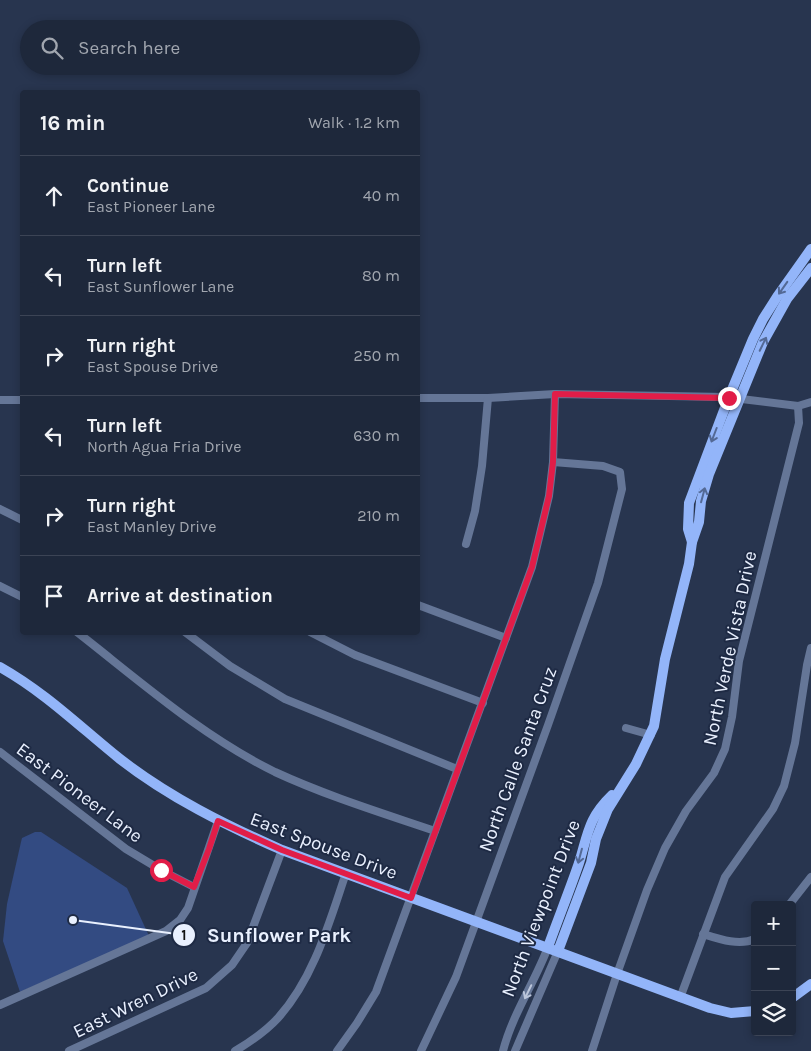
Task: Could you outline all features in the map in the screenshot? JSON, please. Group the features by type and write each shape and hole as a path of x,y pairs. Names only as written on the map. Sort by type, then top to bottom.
{"main road":[{"name":"North Viewpoint Drive","path":"558,951 591,863 601,826 621,785 636,764 651,735 657,714 660,680 689,564 701,501 746,354 763,319 811,249"},
{"name":"North Viewpoint Drive","path":"734,398 787,299 811,268"},
{"name":"East Spouse Drive","path":"0,667 53,701 122,760 218,821 282,850 475,922 548,947 680,998 731,1013 751,1011"},
{"name":"North Viewpoint Drive","path":"548,947 579,862 590,824 600,806 621,785"},
{"path":"796,995 811,984"}],"street":[{"path":"337,1051 358,1023 376,992 532,567 549,496 553,462 555,394"},
{"path":"420,398 488,398 555,394 734,398 798,406 811,402"},
{"path":"466,544 475,511 482,466 488,398"},
{"path":"0,400 20,400"},
{"name":"North Verde Vista Drive","path":"592,1051 647,890 665,848 686,811 714,774 725,749 732,717 738,661 799,423 798,406"},
{"name":"North Calle Santa Cruz","path":"421,1051 456,977 545,734 598,583 622,489 620,472 603,466 553,462"},
{"path":"0,509 20,519"},
{"path":"0,586 20,596"},
{"path":"420,606 506,638"},
{"path":"81,635 196,724 230,747 274,771 313,788 435,831"},
{"path":"189,635 230,666 285,699 457,769"},
{"path":"316,635 355,655 483,703"},
{"path":"680,998 725,877 773,809 784,786 796,743 811,648"},
{"path":"626,728 651,735"},
{"name":"East Pioneer Lane","path":"0,752 126,849 194,887"},
{"path":"0,1005 166,931 180,920 188,908 218,821"},
{"name":"East Wren Drive","path":"69,1051 206,988 232,965 247,943 282,850"},
{"path":"235,1051 278,1018 299,988 320,950 346,873"},
{"path":"792,901 811,877"},
{"path":"704,934 738,942 751,940"},
{"name":"North Viewpoint Drive","path":"503,1051 514,1020 548,947"},
{"name":"North Viewpoint Drive","path":"515,1051 558,951"}],"shaded area":[{"path":"35,832 41,832 127,888 149,936 20,992 3,941 7,904 22,838"}],"place":[{"name":"Sunflower Park","path":"73,920"}],"route":[{"path":"161,870 194,887 218,821 282,850 411,898 532,567 549,496 553,462 555,394 729,398"}]}
